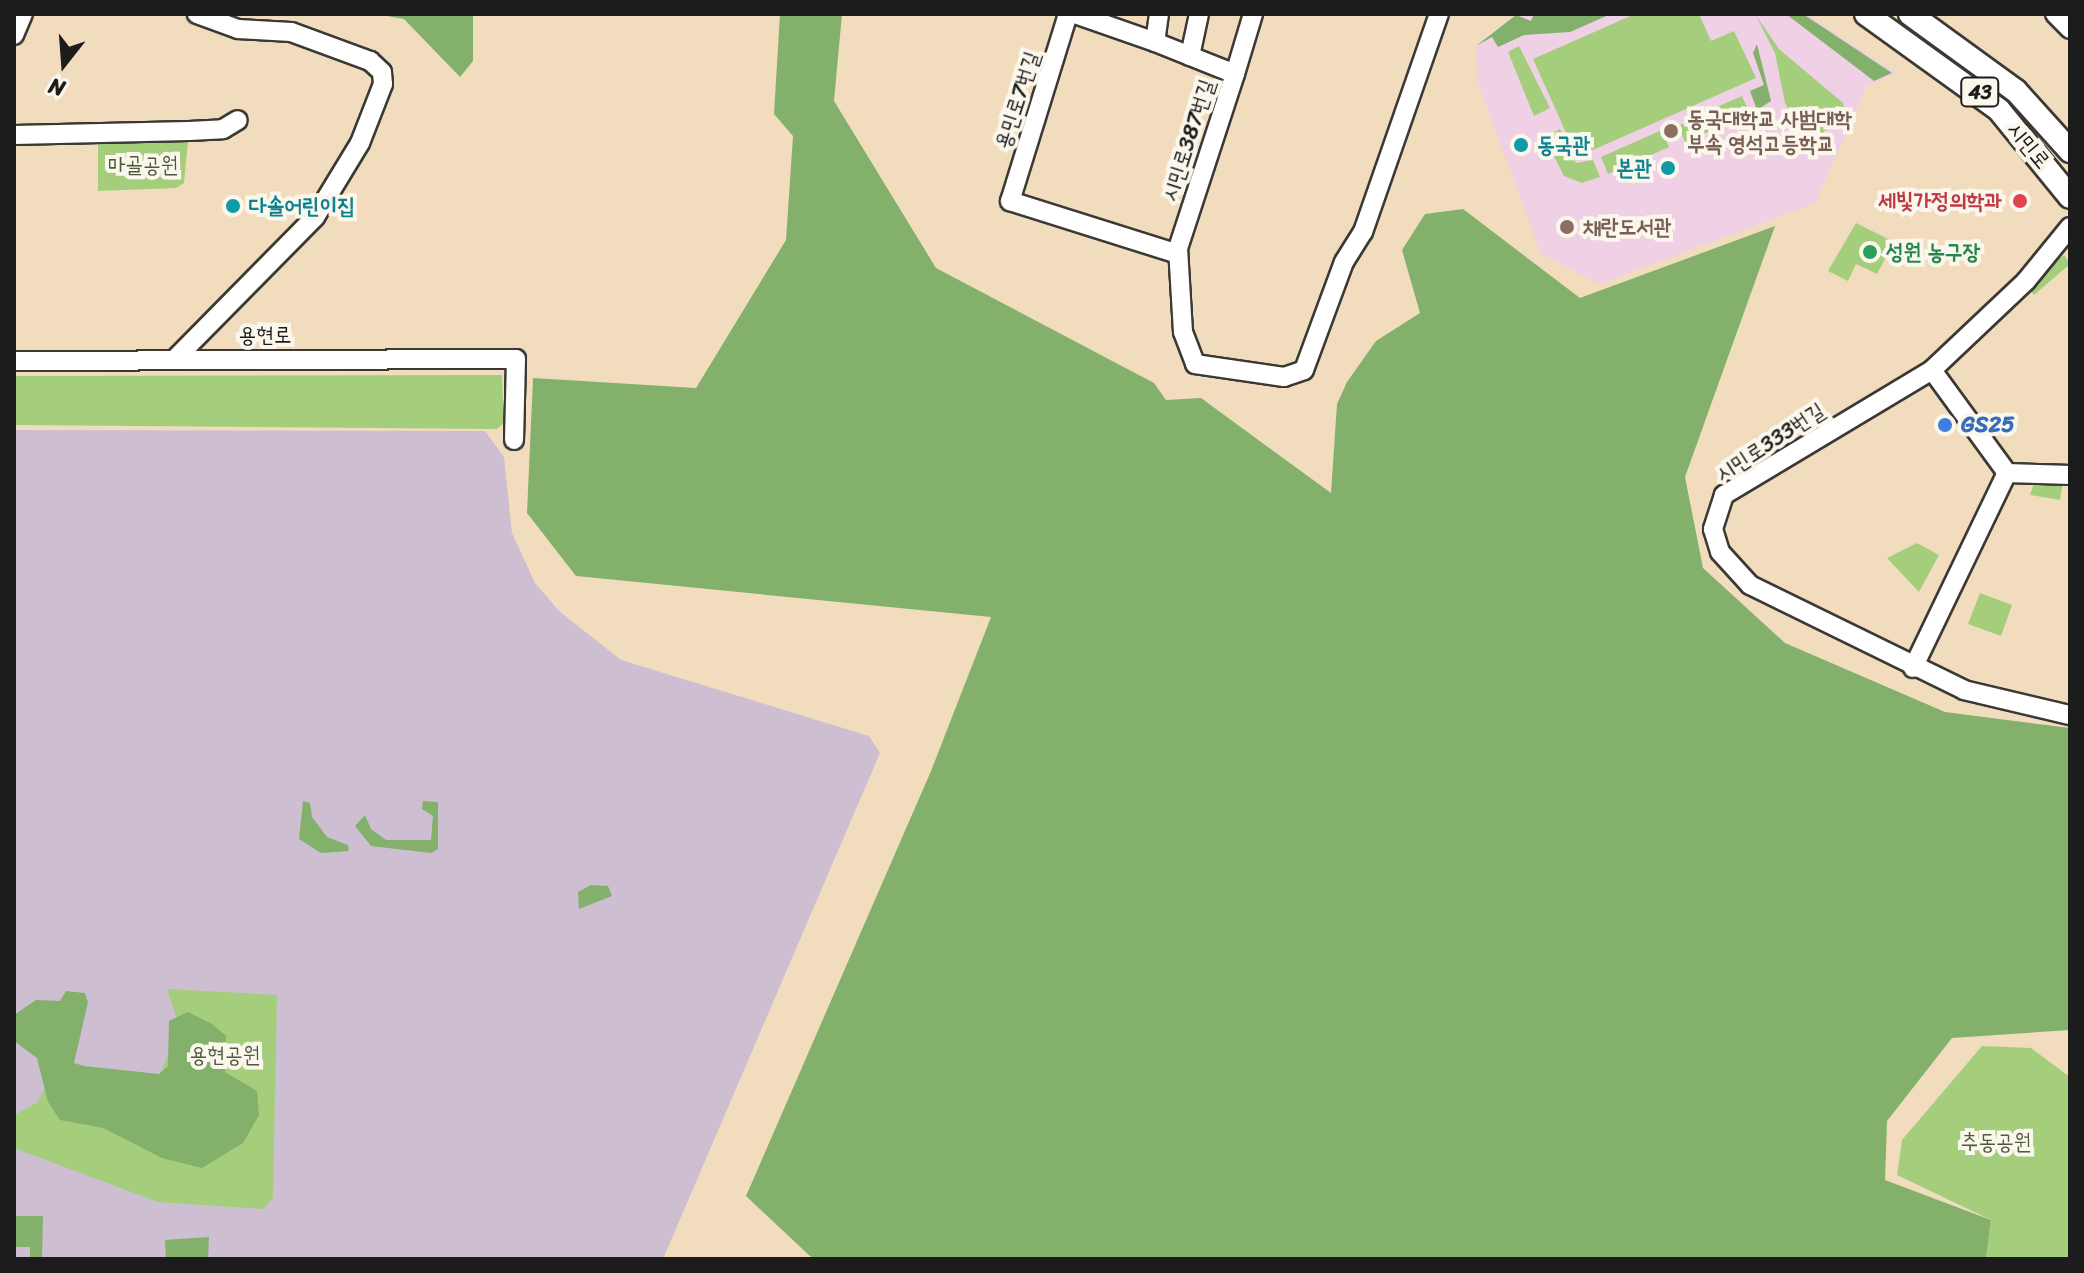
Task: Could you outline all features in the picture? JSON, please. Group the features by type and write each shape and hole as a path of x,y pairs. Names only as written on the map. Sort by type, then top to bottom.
{"main road":[{"name":"시민로","path":"1866,14 1989,100 2070,197"},
{"name":"시민로","path":"1910,14 2016,91 2070,151"}],"street":[{"path":"14,35 23,14"},
{"path":"176,358 315,217 360,143 383,84 382,72 357,56 291,32 238,29 197,14"},
{"name":"용민로7번길","path":"1068,14 1010,201 1178,254"},
{"name":"시민로387번길","path":"1075,14 1235,74 1178,254 1177,285 1183,332 1195,364 1284,377 1304,370 1313,335 1394,156 1439,14"},
{"path":"1155,42 1159,14"},
{"path":"1190,56 1199,14"},
{"path":"1235,74 1253,14"},
{"path":"2055,14 2070,29"},
{"path":"14,135 223,129 238,120"},
{"name":"시민로333번길","path":"2070,227 2026,281 1932,370 1724,495 1713,529 1720,552 1750,585 1913,668 1992,700 2070,715"},
{"name":"용현로","path":"14,361 516,359 514,440"},
{"path":"1932,370 2007,473"},
{"path":"2007,473 2070,475"},
{"path":"1913,668 2007,473"}],"shaded area":[{"name":"동국대학교 사범대학 부속 영석고등학교","path":"1516,14 1806,14 1896,73 1867,86 1815,203 1599,284 1541,254 1478,83 1476,46"},
{"path":"14,430 485,431 504,457 512,533 535,583 559,611 621,660 869,736 880,753 663,1259 14,1259"}],"green space":[{"path":"376,14 473,14 473,61 460,77 404,19"},
{"path":"780,14 842,14 834,101 936,268 1154,383 1166,400 1201,398 1331,493 1337,404 1347,382 1376,341 1420,313 1402,250 1425,214 1463,209 1580,298 1775,226 1685,477 1703,568 1785,643 1945,712 2070,728 2070,1030 1952,1038 1887,1121 1885,1180 1991,1220 1986,1259 813,1259 746,1196 931,771 991,617 576,576 527,513 533,378 696,388 786,240 793,136 774,114"},
{"path":"1534,14 1611,14 1570,32 1524,35 1498,47 1492,37 1476,46 1516,15 1531,21"},
{"path":"1635,14 1699,14 1711,41 1734,31 1756,78 1577,157 1533,59"},
{"path":"1755,14 1779,49 1843,103 1845,110 1815,141 1801,116 1795,119 1785,103 1775,53"},
{"path":"1786,14 1803,14 1892,73 1874,81"},
{"path":"1757,44 1771,101 1757,110 1750,91 1764,85 1753,53"},
{"path":"1519,46 1550,108 1534,116 1508,52"},
{"path":"1742,96 1750,114 1685,142 1678,126 1688,122 1690,133 1695,131 1689,119"},
{"path":"1560,129 1576,163 1593,160 1600,177 1582,183 1564,176 1544,137"},
{"path":"1662,130 1669,147 1608,174 1601,157"},
{"name":"마골공원","path":"188,140 184,183 176,188 98,191 98,144"},
{"name":"성원 농구장","path":"1856,223 1894,242 1877,274 1856,264 1848,281 1828,271"},
{"path":"2064,255 2070,264 2034,295 2027,287"},
{"path":"502,375 504,423 497,429 14,425 14,376"},
{"path":"2036,477 2063,481 2060,500 2030,495"},
{"path":"1917,543 1939,555 1919,592 1887,558"},
{"path":"1980,593 2012,605 2001,636 1968,624"},
{"path":"303,801 310,803 312,817 327,837 348,845 349,851 321,853 299,839"},
{"path":"423,801 438,802 438,849 431,853 371,846 355,826 365,815 371,829 386,840 431,840 433,816 422,809"},
{"path":"591,885 608,886 612,896 579,909 578,892"},
{"name":"용현공원","path":"167,989 277,995 273,1198 263,1209 158,1202 14,1148 14,1115 38,1102 49,1081 152,1092 180,1028"},
{"path":"66,991 85,993 88,1002 74,1063 84,1066 159,1074 168,1066 169,1021 188,1012 212,1024 226,1036 225,1072 257,1091 259,1115 243,1143 202,1168 162,1158 103,1128 60,1120 48,1102 37,1058 14,1041 14,1015 36,1000 60,1001"},
{"name":"추동공원","path":"1982,1046 2031,1048 2070,1077 2070,1259 1986,1259 1991,1220 1897,1175 1902,1140"},
{"path":"14,1216 43,1216 42,1259 30,1257 30,1247 14,1247"},
{"path":"209,1237 208,1259 166,1259 165,1240"}],"place":[{"name":"동국대학교 사범대학 부속 영석고등학교","path":"1671,131"},
{"name":"동국관","path":"1521,145"},
{"name":"본관","path":"1668,168"},
{"name":"세빛가정의학과","path":"2020,201"},
{"name":"다솔어린이집","path":"233,206"},
{"name":"채란도서관","path":"1567,227"},
{"name":"성원 농구장","path":"1870,252"},
{"name":"GS25","path":"1945,425"}]}
